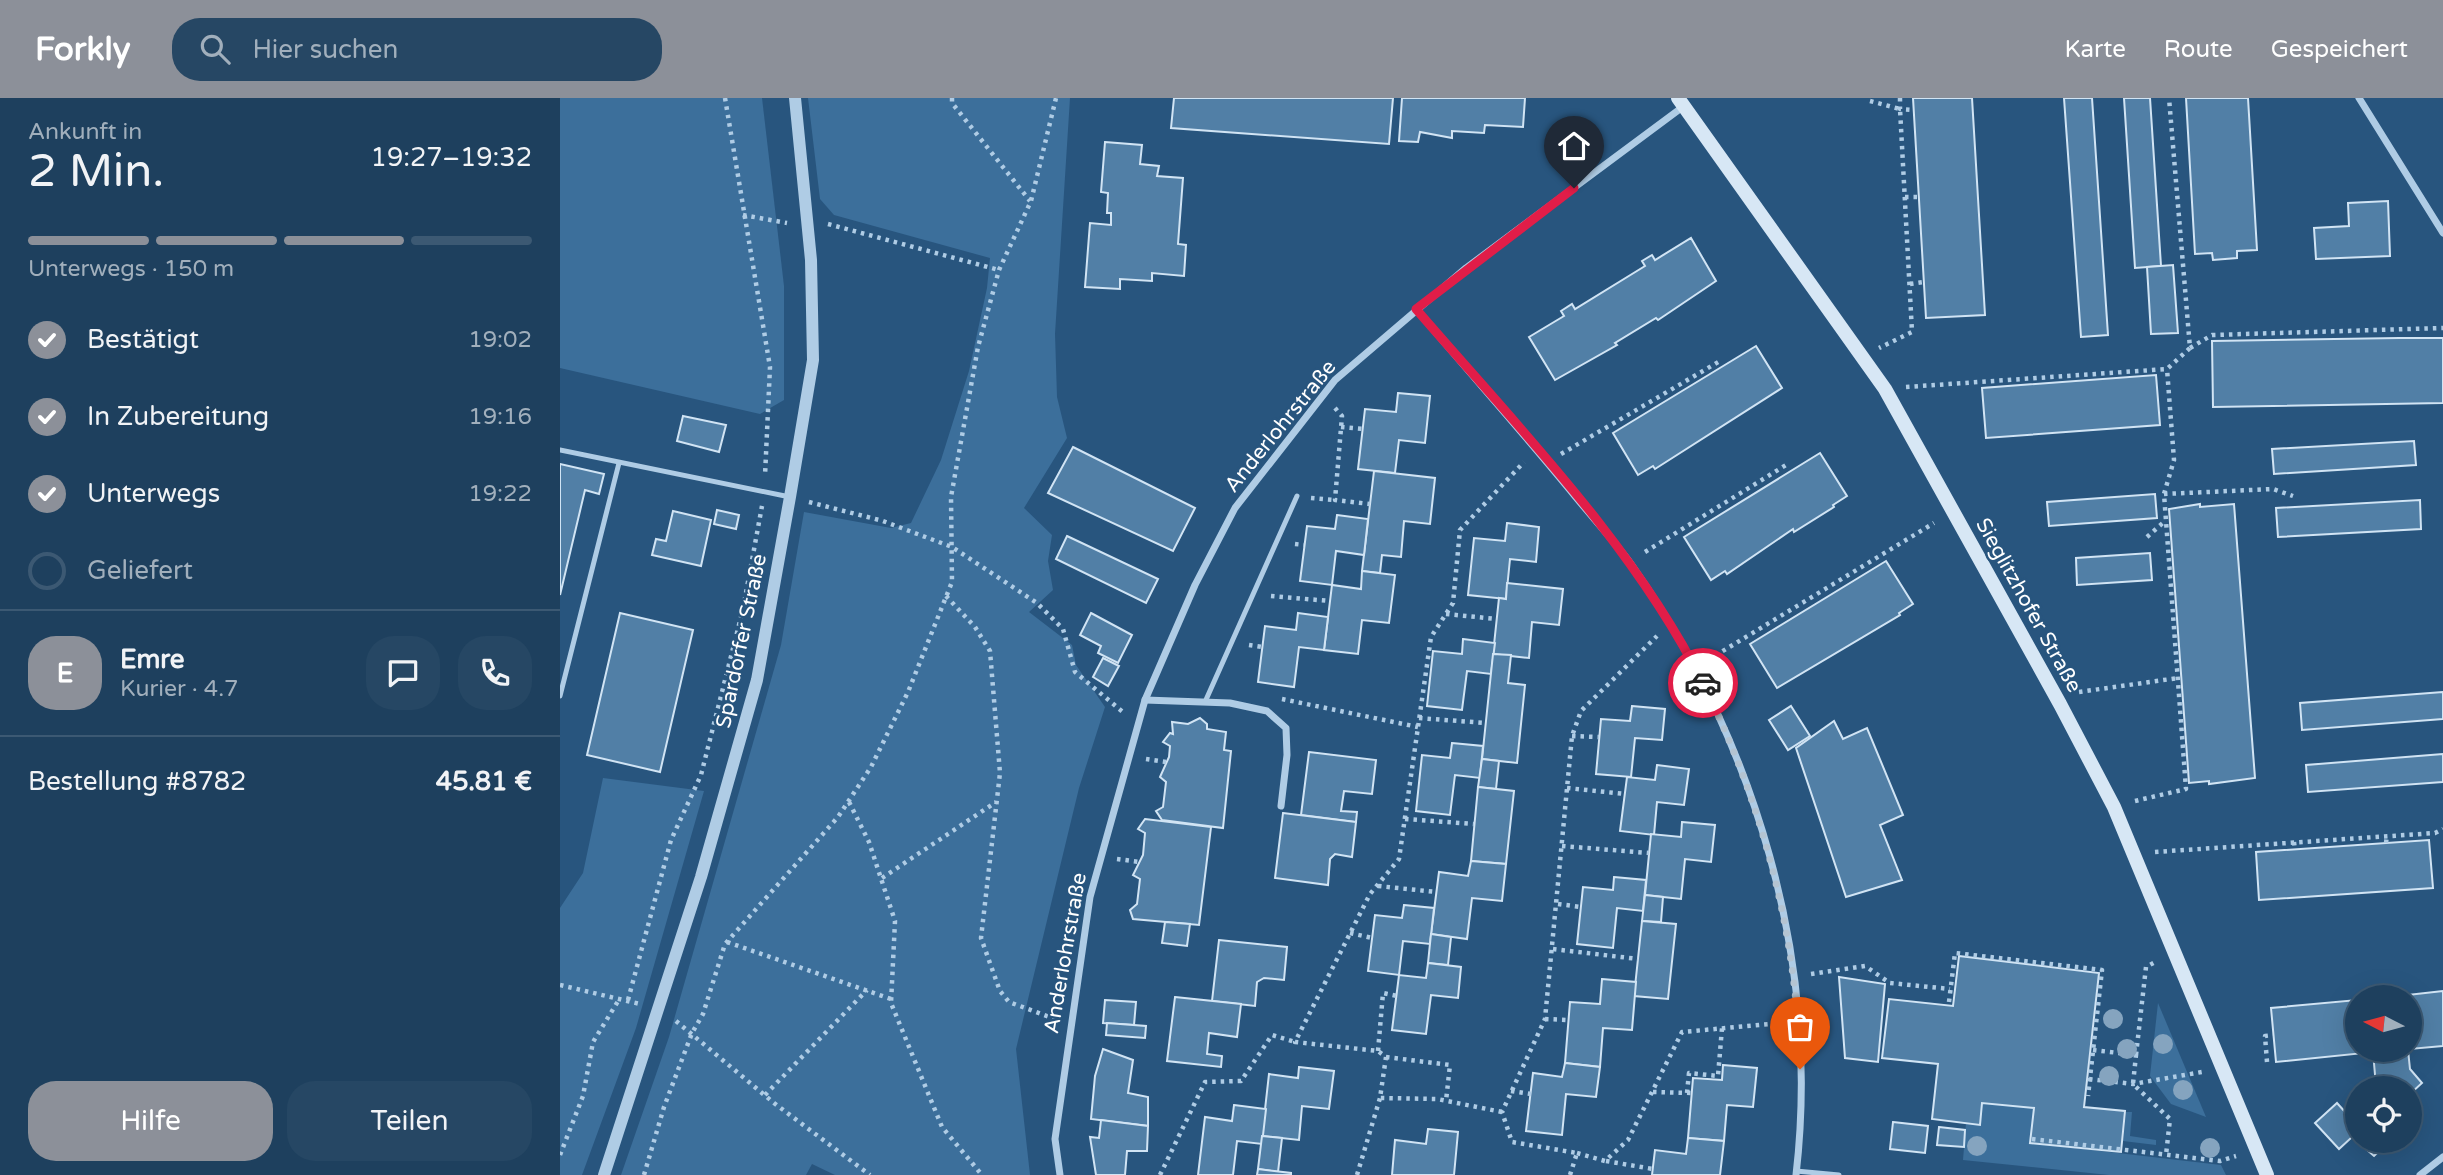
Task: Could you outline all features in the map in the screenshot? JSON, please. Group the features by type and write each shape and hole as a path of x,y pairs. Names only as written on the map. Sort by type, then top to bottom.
{"main road":[{"name":"Sieglitzhofer Straße","path":"1681,102 1885,389 2060,704 2113,807 2266,1175"}],"street":[{"name":"Spardorfer Straße","path":"604,1175 658,1010 757,680 790,497 813,360 807,223 795,98"},
{"path":"2359,98 2443,233"},
{"name":"Anderlohrstraße","path":"1060,1175 1055,1139 1090,897 1145,700 1195,585 1235,508 1335,380 1416,309 1681,102"},
{"path":"1416,309 1549,463 1629,562 1672,625 1695,667 1748,782 1762,826 1793,977 1799,1022 1800,1092 1796,1173"},
{"path":"1145,700 1230,703 1267,710 1286,728 1287,755 1281,806"},
{"path":"2420,1175 2443,1157"}],"lane":[{"path":"560,450 790,497"},
{"path":"560,696 619,463"},
{"path":"1205,702 1297,496"},
{"path":"1796,1173 1839,1175"}],"path":[{"path":"628,1000 671,840 701,775 718,712 748,583 764,492 770,367 725,98"},
{"path":"952,98 952,103 1031,201"},
{"path":"644,1175 664,1107 692,1033 703,1014 727,942 787,878 849,801 870,767 908,692 952,582 951,497 967,401 999,270 1031,201 1056,98"},
{"path":"1863,355 1912,332 1900,98"},
{"path":"2169,98 2190,348"},
{"path":"1870,101 1914,110"},
{"path":"1905,197 1919,197"},
{"path":"743,215 807,223 999,270"},
{"path":"1910,284 1924,282"},
{"path":"1885,389 2167,369 2190,348 2212,335 2443,328"},
{"path":"1549,463 1720,361"},
{"path":"2113,807 2186,789 2164,494 2174,460 2167,369"},
{"path":"1324,394 1342,416 1335,500 1370,505"},
{"path":"1341,427 1363,429"},
{"path":"1295,1042 1350,933 1377,886 1399,859 1431,637 1453,603 1460,530 1536,449"},
{"path":"1629,562 1786,465"},
{"path":"2164,494 2273,489 2293,496"},
{"path":"790,497 883,521 952,547 1037,603 1063,629 1074,672 1138,725"},
{"path":"1695,667 1953,511"},
{"path":"2147,537 2166,521"},
{"path":"1253,594 1330,601"},
{"path":"946,596 975,627 990,651 1000,773 981,938 1000,991 1009,1002 1070,1024"},
{"path":"1446,614 1497,619"},
{"path":"1647,643 1581,711 1572,736 1545,1019 1502,1112 1512,1142 1653,1169"},
{"path":"2060,704 2081,691 2178,678"},
{"path":"1269,696 1418,727"},
{"path":"1419,718 1486,723"},
{"path":"1572,736 1599,737"},
{"path":"1567,788 1625,794"},
{"path":"849,801 882,878 895,921 891,999 911,1059 942,1126 982,1175"},
{"path":"882,878 997,802"},
{"path":"1405,819 1475,824"},
{"path":"2133,853 2435,833 2443,829"},
{"path":"2386,843 2387,835"},
{"path":"2294,842 2295,850"},
{"path":"1562,846 1649,853"},
{"path":"1377,886 1436,892"},
{"path":"1558,904 1581,907"},
{"path":"1350,933 1372,939"},
{"path":"727,942 891,999"},
{"path":"1553,950 1638,959"},
{"path":"1949,1002 1955,953 2102,970 2088,1096"},
{"path":"1793,977 1865,966 1890,983 1950,989"},
{"path":"2133,1084 2146,967"},
{"path":"560,985 628,1000 658,1010 692,1033 765,1095 870,1175"},
{"path":"765,1095 867,990"},
{"path":"1378,1051 1383,993 1396,996"},
{"path":"560,1155 583,1096 593,1042 621,999"},
{"path":"1545,1019 1568,1020"},
{"path":"1605,1161 1628,1140 1682,1032 1799,1022"},
{"path":"1653,1091 1689,1093 1689,1073 1718,1076 1722,1028"},
{"path":"1160,1175 1205,1082 1241,1081 1272,1035 1295,1042 1378,1051 1386,1057 1450,1065 1446,1101"},
{"path":"2267,1062 2265,1036 2273,1035"},
{"path":"2093,1050 2136,1055"},
{"path":"1357,1175 1380,1098 1386,1057"},
{"path":"2089,1080 2133,1084 2190,1077"},
{"path":"2133,1084 2170,1119 2166,1155"},
{"path":"1511,1091 1531,1094"},
{"path":"1380,1098 1446,1101 1502,1112"},
{"path":"2032,1139 2220,1161"},
{"path":"1570,1175 1577,1153"}],"shaded area":[{"path":"560,98 762,98 784,286 784,400 760,414 560,368"},
{"path":"808,98 1070,98 1055,334 1057,397 1067,438 1024,508 1052,535 1048,561 1053,590 1029,612 1072,645 1076,665 1105,707 1079,788 1016,1049 1030,1175 835,1175 812,1164 806,1175 621,1175 669,1037 781,645 804,512 891,528 911,523 941,460 969,371 987,288 990,258 834,215 820,199"},
{"path":"603,778 704,791 636,1028 582,1175 560,1175 560,908 583,873"},
{"path":"2158,1003 2206,1117 2171,1104 2150,1076"},
{"path":"1982,1103 2034,1108 2031,1143 2221,1165 2226,1175 2109,1175 1963,1160 1966,1123"},
{"path":"2126,1112 2132,1112 2130,1136 2156,1140 2156,1145 2123,1141"}],"building":[{"path":"1174,98 1393,98 1389,144 1171,128"},
{"path":"1402,98 1525,98 1523,127 1485,125 1484,133 1452,131 1452,138 1420,132 1418,142 1399,141"},
{"path":"1913,98 1972,98 1985,315 1926,318"},
{"path":"2064,98 2092,98 2108,335 2081,337"},
{"path":"2124,98 2150,98 2161,266 2135,268"},
{"path":"2186,98 2248,98 2257,250 2237,251 2237,258 2213,260 2212,253 2195,254"},
{"path":"1105,142 1142,145 1140,164 1159,166 1157,176 1183,178 1178,244 1186,245 1184,276 1152,273 1152,281 1120,279 1120,289 1085,287 1090,223 1111,225 1111,213 1107,213 1108,193 1101,192"},
{"path":"2388,201 2390,256 2316,259 2314,228 2349,226 2348,203"},
{"path":"1691,238 1716,281 1658,320 1656,318 1615,343 1617,345 1555,380 1529,337 1564,316 1561,311 1572,304 1575,309 1645,266 1642,261 1652,255 1655,260"},
{"path":"2173,265 2178,333 2151,334 2147,267"},
{"path":"2443,338 2443,403 2213,407 2212,341"},
{"path":"1756,346 1782,388 1655,469 1653,466 1638,475 1613,433"},
{"path":"2156,375 2160,425 1986,438 1982,388"},
{"path":"1398,393 1430,396 1425,443 1399,440 1395,473 1358,469 1365,409 1396,412"},
{"path":"683,416 726,425 719,452 677,441"},
{"path":"2414,441 2416,465 2274,474 2272,449"},
{"path":"1073,447 1195,508 1173,551 1048,493"},
{"path":"1820,453 1847,496 1833,505 1834,507 1794,532 1793,529 1727,574 1725,571 1711,580 1684,537"},
{"path":"560,464 604,474 599,494 585,490 560,595"},
{"path":"1374,471 1435,478 1430,524 1404,521 1401,557 1382,555 1380,573 1362,571"},
{"path":"2155,494 2157,518 2049,526 2047,502"},
{"path":"2420,500 2421,529 2278,537 2276,508"},
{"path":"2200,504 2200,507 2234,504 2255,778 2209,784 2209,781 2189,783 2169,509"},
{"path":"717,510 739,515 736,529 714,524"},
{"path":"673,511 711,520 701,566 652,555 656,539 666,541"},
{"path":"1337,515 1368,519 1364,555 1336,551 1332,585 1300,581 1307,526 1335,529"},
{"path":"1507,523 1539,527 1536,562 1510,559 1506,599 1468,595 1474,538 1505,541"},
{"path":"1067,536 1158,579 1146,603 1056,559"},
{"path":"2150,553 2152,580 2077,585 2076,558"},
{"path":"1886,561 1913,604 1899,613 1900,615 1777,688 1750,644"},
{"path":"1362,571 1395,575 1389,623 1362,620 1358,654 1324,650 1332,585 1361,589"},
{"path":"1507,583 1563,589 1559,625 1532,622 1529,658 1493,654 1499,598 1506,599"},
{"path":"620,613 693,630 660,772 587,755"},
{"path":"1091,613 1132,635 1118,663 1098,653 1101,646 1080,635"},
{"path":"1298,613 1328,617 1324,650 1299,647 1294,687 1258,682 1265,626 1296,630"},
{"path":"1463,639 1495,643 1491,674 1467,671 1462,710 1427,706 1433,651 1462,654"},
{"path":"1493,654 1511,655 1508,683 1525,685 1517,763 1482,759"},
{"path":"1103,658 1119,666 1108,686 1093,677"},
{"path":"2443,692 2443,719 2302,730 2300,703"},
{"path":"1632,706 1665,709 1662,740 1635,738 1631,777 1596,774 1601,719 1630,721"},
{"path":"1791,706 1810,736 1788,750 1769,720"},
{"path":"1200,718 1207,724 1207,729 1226,732 1224,750 1231,751 1223,828 1162,820 1156,811 1163,807 1166,782 1160,777 1169,757 1170,746 1163,742 1170,733 1173,734 1172,722 1188,724"},
{"path":"1834,721 1843,739 1867,728 1903,815 1880,825 1902,880 1846,897 1796,748"},
{"path":"1452,743 1483,746 1480,778 1455,775 1450,815 1416,811 1422,755 1450,758"},
{"path":"1309,752 1376,760 1372,794 1344,791 1341,811 1357,812 1356,822 1301,815"},
{"path":"2443,754 2443,782 2308,792 2306,765"},
{"path":"1482,759 1499,761 1496,789 1478,787"},
{"path":"1657,765 1689,769 1684,805 1657,802 1654,835 1620,831 1627,777 1655,780"},
{"path":"1478,787 1514,791 1506,864 1471,861"},
{"path":"1283,813 1356,822 1352,857 1335,854 1330,859 1328,885 1275,878"},
{"path":"1145,819 1211,827 1199,925 1133,919 1130,910 1137,904 1140,879 1133,875 1143,855 1145,833 1138,829"},
{"path":"1682,822 1715,825 1711,862 1685,859 1681,899 1645,895 1651,834 1681,837"},
{"path":"2429,840 2433,888 2259,900 2256,852"},
{"path":"1471,861 1506,864 1502,901 1472,898 1467,939 1431,934 1439,872 1468,876"},
{"path":"1614,877 1646,880 1643,911 1617,908 1613,948 1577,944 1583,887 1613,890"},
{"path":"1645,895 1663,897 1661,922 1642,921"},
{"path":"1404,905 1434,908 1430,944 1403,941 1399,975 1368,971 1375,915 1402,918"},
{"path":"1642,921 1676,924 1668,999 1634,996"},
{"path":"1165,922 1190,924 1187,946 1162,943"},
{"path":"1431,934 1451,937 1448,965 1428,963"},
{"path":"1219,940 1287,947 1284,980 1264,978 1257,982 1255,1006 1212,1001"},
{"path":"1959,956 2099,973 2084,1107 2125,1111 2121,1152 2030,1143 2034,1108 1982,1103 1980,1125 1932,1119 1938,1064 1882,1058 1889,999 1953,1006"},
{"path":"1428,963 1461,967 1458,998 1431,995 1426,1034 1392,1030 1399,975 1426,978"},
{"path":"1839,977 1885,984 1878,1062 1845,1058"},
{"path":"1602,979 1636,982 1632,1030 1603,1028 1600,1067 1565,1063 1570,1002 1600,1004"},
{"path":"2443,991 2443,1046 2422,1048 2422,993"},
{"path":"1175,997 1241,1004 1237,1037 1209,1033 1207,1054 1222,1056 1221,1067 1167,1061"},
{"path":"1105,1000 1136,1002 1134,1025 1103,1023"},
{"path":"2345,1001 2345,1055 2276,1062 2271,1008"},
{"path":"1107,1023 1146,1026 1145,1038 1106,1035"},
{"path":"1103,1049 1133,1060 1128,1093 1148,1097 1148,1126 1091,1119 1095,1076"},
{"path":"2374,1062 2409,1062 2410,1069 2416,1076 2375,1076"},
{"path":"1565,1063 1600,1067 1596,1097 1566,1094 1562,1135 1526,1131 1533,1073 1562,1077"},
{"path":"1723,1065 1757,1068 1753,1107 1727,1105 1724,1141 1688,1138 1693,1078 1722,1080"},
{"path":"1299,1067 1334,1071 1329,1109 1302,1106 1299,1140 1262,1136 1269,1074 1298,1078"},
{"path":"2337,1103 2345,1112 2345,1143 2339,1149 2315,1123"},
{"path":"1234,1105 1266,1109 1262,1144 1237,1141 1233,1175 1198,1175 1205,1117 1232,1121"},
{"path":"1101,1120 1148,1126 1147,1151 1127,1151 1125,1175 1096,1175 1090,1137 1099,1138"},
{"path":"1893,1122 1928,1126 1925,1153 1890,1149"},
{"path":"1939,1127 1965,1130 1964,1147 1937,1145"},
{"path":"1428,1129 1458,1132 1454,1175 1392,1175 1395,1140 1426,1144"},
{"path":"1262,1136 1282,1138 1278,1172 1258,1169"},
{"path":"1688,1138 1724,1141 1720,1175 1652,1175 1655,1150 1686,1154"},
{"path":"1258,1169 1291,1173 1291,1175 1257,1175"}],"way so far":[{"path":"1703,683 1748,782 1762,826 1793,977 1799,1022 1800,1069"}],"route":[{"path":"1574,188 1466,268 1416,309 1549,463 1629,562 1672,625 1703,683"}]}
